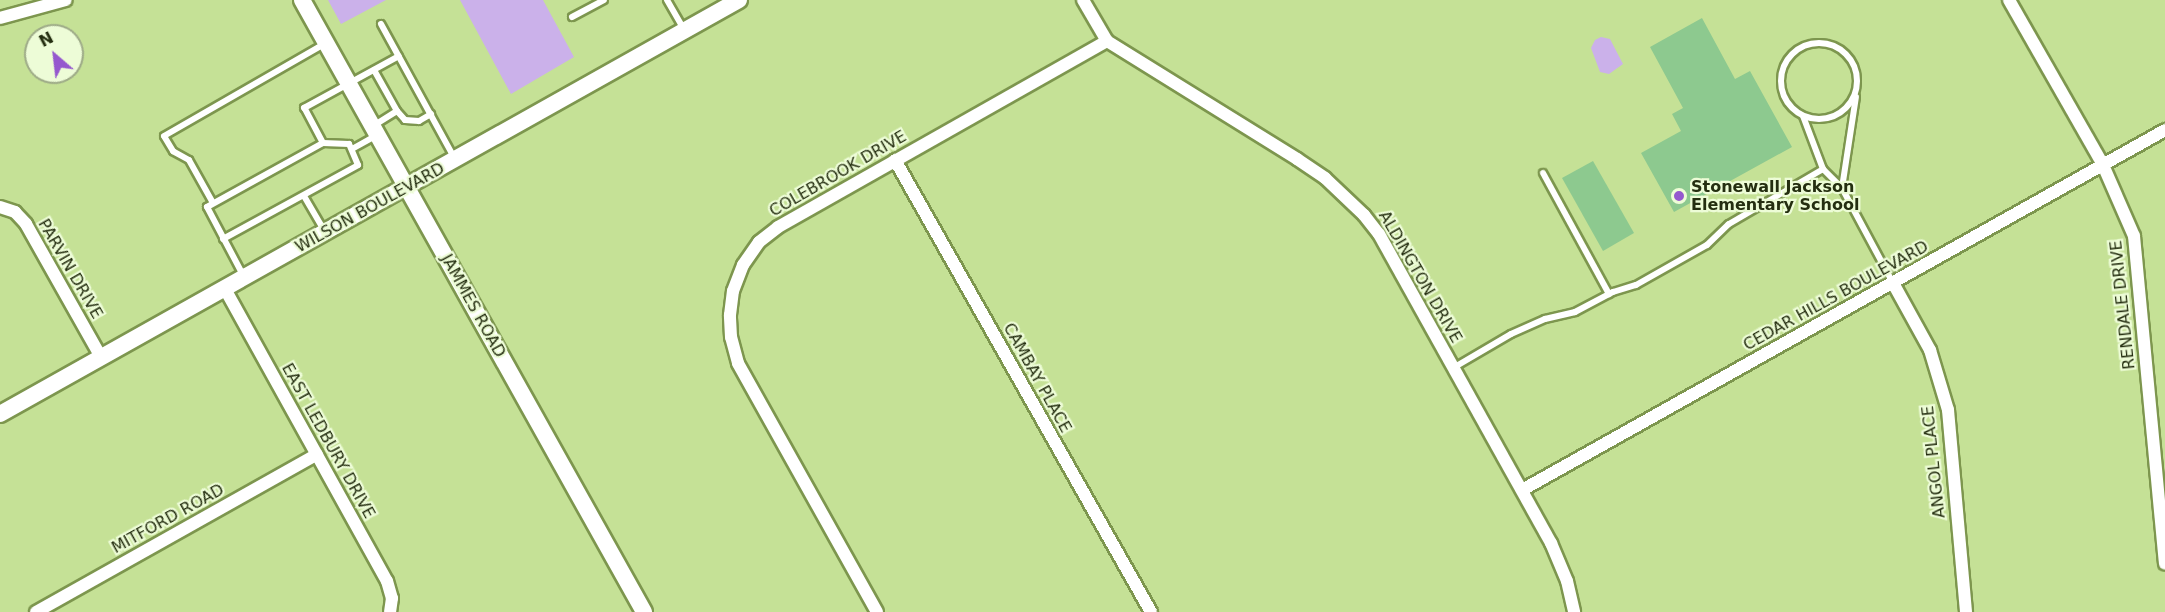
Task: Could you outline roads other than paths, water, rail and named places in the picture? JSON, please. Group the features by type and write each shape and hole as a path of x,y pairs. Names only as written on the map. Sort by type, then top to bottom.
{"main road":[{"name":"JAMMES ROAD","path":"302,0 644,612"},
{"name":"WILSON BOULEVARD","path":"0,414 739,0"}],"street":[{"path":"0,18 66,0"},
{"name":"ALDINGTON DRIVE","path":"1083,0 1107,41 1297,159 1347,198 1379,234 1555,552 1567,581 1574,612"},
{"name":"RENDALE DRIVE","path":"2009,0 2103,165 2128,219 2137,254 2165,564"},
{"name":"COLEBROOK DRIVE","path":"877,612 738,363 731,337 730,315 734,291 743,265 759,242 778,226 1107,41"},
{"name":"CEDAR HILLS BOULEVARD","path":"1522,490 2165,130"},
{"name":"CAMBAY PLACE","path":"895,160 1151,612"},
{"name":"PARVIN DRIVE","path":"0,207 15,212 26,224 101,357"},
{"name":"ANGOL PLACE","path":"1893,283 1930,351 1947,410 1966,612"},
{"name":"EAST LEDBURY DRIVE","path":"225,289 387,581 393,598 390,612"},
{"name":"MITFORD ROAD","path":"36,612 317,454"}],"lane":[{"path":"572,17 604,0"},
{"path":"667,0 684,31"},
{"path":"381,24 456,159"},
{"path":"1842,188 1858,79 1856,66 1848,54 1838,46 1825,42 1801,47 1791,54 1781,76 1785,99 1803,116 1823,170 1842,188 1893,283"},
{"path":"213,203 189,160 173,151 164,136 326,43"},
{"path":"323,142 304,108 399,56"},
{"path":"374,70 397,111 405,120 418,121 431,114"},
{"path":"1803,116 1815,119 1829,118 1846,108 1857,92"},
{"path":"352,149 397,111"},
{"path":"224,239 358,165 349,144 323,142 207,207 244,278"},
{"path":"1453,368 1511,334 1545,319 1575,312 1609,294 1636,285 1707,245 1729,224 1823,170"},
{"path":"1543,172 1609,294"},
{"path":"304,196 325,233"}],"place":[{"name":"Stonewall Jackson Elementary School","path":"1679,196"}]}
